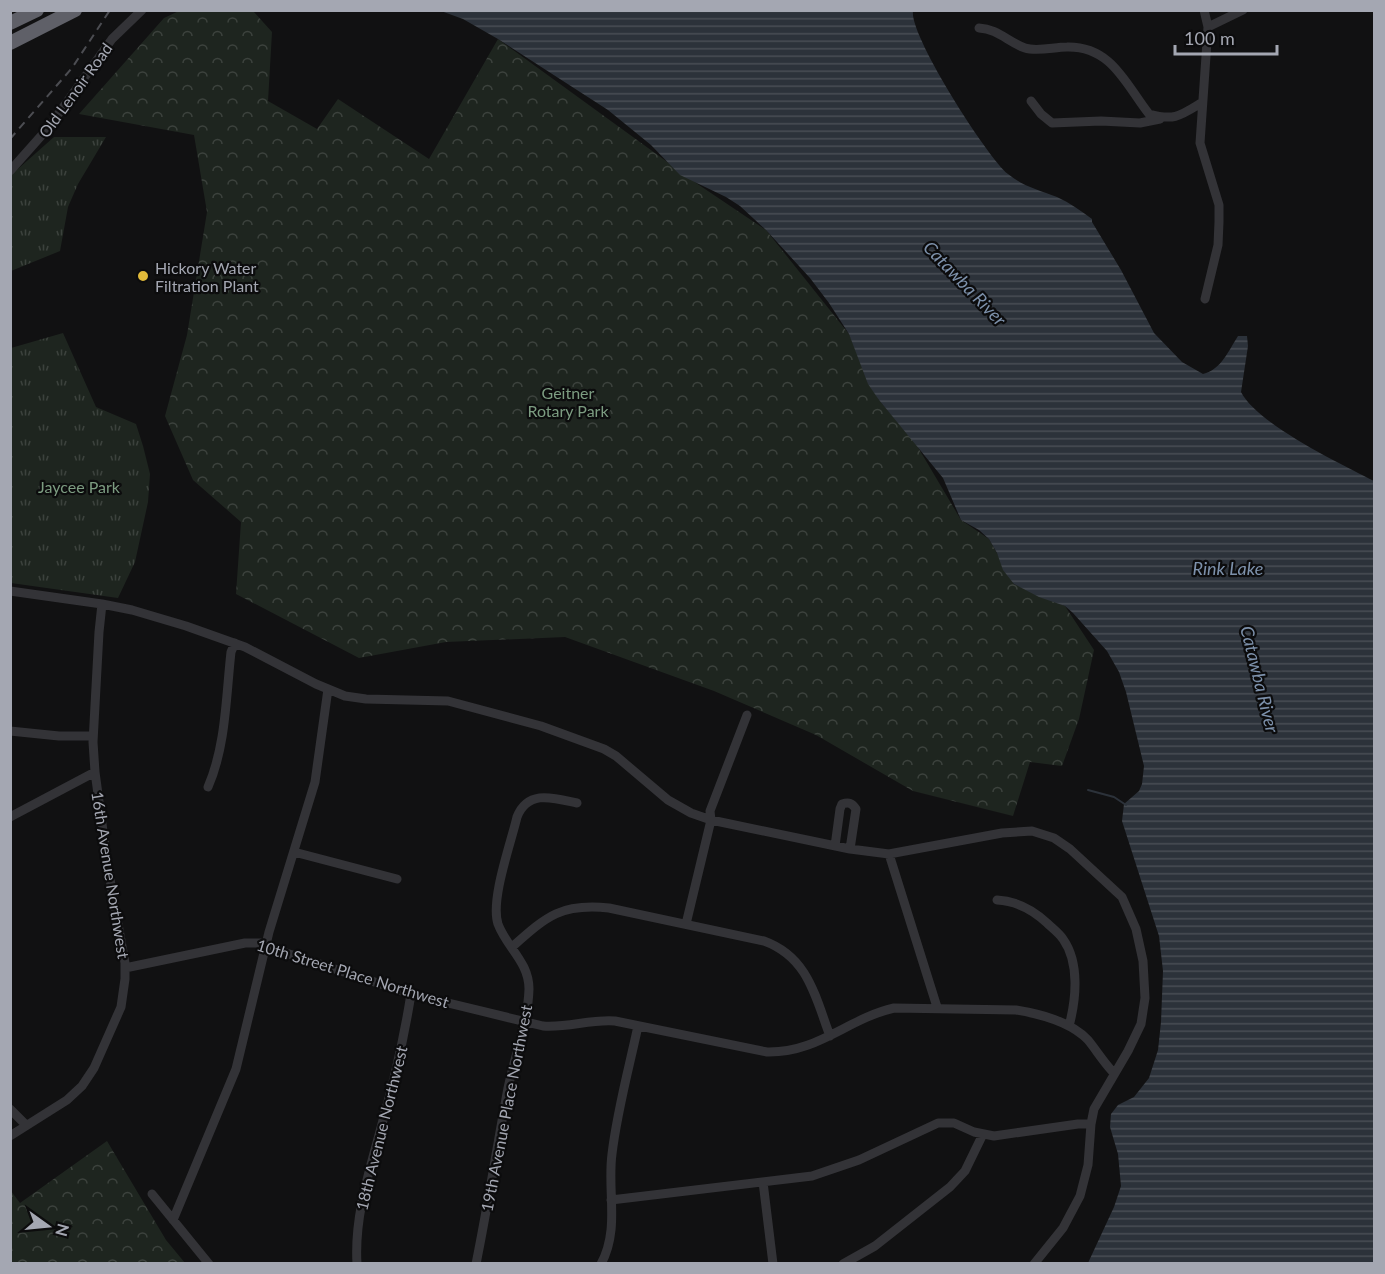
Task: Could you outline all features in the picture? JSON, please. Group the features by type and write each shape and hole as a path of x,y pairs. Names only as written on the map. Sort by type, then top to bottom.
{"highway":[{"path":"10,24 37,10"},
{"path":"10,42 75,10"}],"street":[{"name":"Old Lenoir Road","path":"10,171 49,127 112,39 141,10"},
{"path":"1204,10 1208,27 1200,143 1219,205 1218,245 1205,299"},
{"path":"1208,27 1243,10"},
{"path":"979,28 999,33 1027,49 1069,47 1097,54 1118,69 1149,114 1166,119 1182,114 1201,103"},
{"path":"1031,101 1052,123 1101,121 1140,123 1162,118"},
{"path":"10,591 102,604 175,622 235,643 345,696 366,699 448,701 497,712 591,742 616,756 668,800 691,813 711,820 850,849 889,854 1002,833 1032,831 1054,838 1070,849 1122,897 1130,910 1140,945 1145,998 1141,1024 1098,1100 1091,1124 1088,1165 1080,1196 1063,1228 1034,1263"},
{"name":"16th Avenue Northwest","path":"10,1136 68,1100 82,1086 94,1068 121,1007 125,968 108,868 95,772 93,736 102,604"},
{"path":"208,787 215,768 221,736 231,652 235,643"},
{"path":"173,1220 236,1069 277,904 315,782 328,689"},
{"path":"686,924 711,820 710,810 747,715"},
{"path":"10,731 59,736 93,736"},
{"path":"10,817 95,772"},
{"name":"19th Avenue Place Northwest","path":"476,1263 508,1087 525,1021 528,980 523,963 499,924 496,905 519,813 527,802 540,797 548,797 577,803"},
{"path":"835,846 842,804 853,804 856,809 850,849"},
{"path":"294,852 397,879"},
{"path":"889,854 937,1007"},
{"path":"997,900 1016,903 1035,912 1064,940 1071,957 1075,995 1069,1026"},
{"path":"512,947 547,918 560,911 578,907 609,908 764,941 785,951 806,974 830,1036"},
{"name":"10th Street Place Northwest","path":"125,968 245,943 261,942 411,994 525,1021 554,1027 603,1020 779,1053 803,1048 884,1011 937,1007 1016,1010 1034,1013 1069,1026 1087,1039 1114,1073"},
{"name":"18th Avenue Northwest","path":"357,1263 357,1233 362,1202 396,1071 411,994"},
{"path":"601,1263 611,1234 610,1171 613,1143 638,1026"},
{"path":"10,1109 26,1125"},
{"path":"611,1200 812,1176 832,1170 938,1123 954,1124 994,1136 1091,1124"},
{"path":"843,1263 875,1246 950,1187 965,1171 983,1134"},
{"path":"763,1182 773,1263"},
{"path":"152,1194 209,1263"}],"green space":[{"name":"Geitner Rotary Park","path":"179,11 253,11 272,32 268,101 317,129 338,99 429,159 498,39 699,185 766,230 849,334 879,400 916,444 961,520 989,539 1014,584 1065,606 1094,650 1079,719 1062,766 1030,762 1013,816 913,791 816,735 714,691 565,637 446,642 359,658 236,594 241,522 193,480 165,416 187,335 207,212 194,135 79,114 164,18"},
{"path":"54,137 106,137 78,184 68,207 60,251 11,271 10,176"},
{"name":"Jaycee Park","path":"63,333 96,407 136,424 150,474 148,502 135,562 118,598 11,583 11,348"},
{"path":"107,1141 166,1240 185,1263 11,1263 11,1191 20,1203"}],"water":[{"name":"Rink Lake","path":"441,11 913,11 915,24 936,69 984,145 1008,174 1032,188 1062,199 1092,219 1154,333 1182,362 1203,374 1209,372 1224,359 1238,336 1247,336 1248,346 1241,392 1250,404 1281,430 1374,481 1374,1263 1088,1263 1114,1207 1121,1186 1118,1154 1110,1127 1111,1114 1118,1105 1134,1097 1149,1078 1158,1050 1161,1022 1163,971 1159,936 1122,821 1124,804 1139,791 1142,784 1144,766 1119,672 1107,651 1073,613 1065,606 1039,597 1014,584 1003,570 989,539 979,530 961,520 943,478 868,384 849,334 829,303 810,278 766,230 740,206 726,197 680,175 651,145 608,110 498,39 463,19"}],"waterway":[{"path":"1088,790 1114,797 1126,805"}],"railway":[{"path":"10,139 72,68 110,10"}],"place":[{"name":"Hickory Water Filtration Plant","path":"143,276"}],"water label":[{"name":"Catawba River","path":"965,283"},
{"name":"Catawba River","path":"1260,679"}]}
